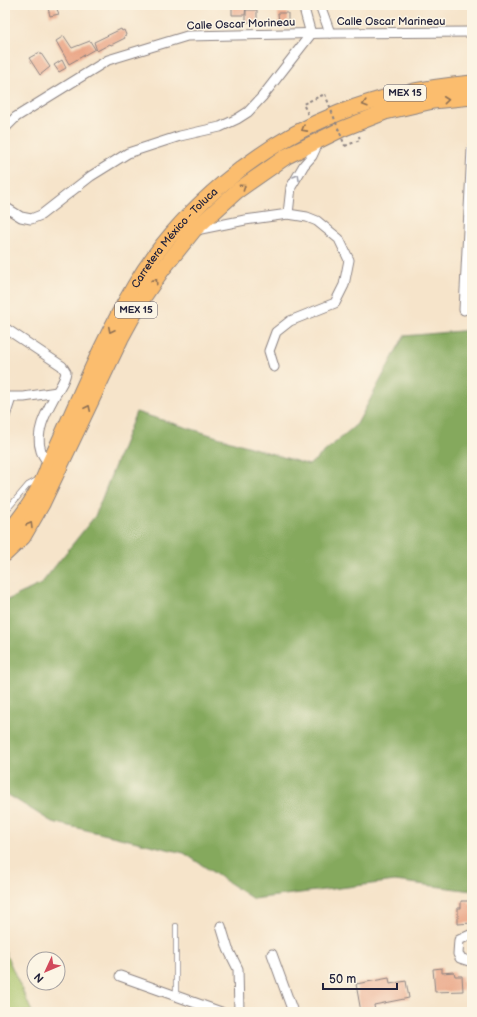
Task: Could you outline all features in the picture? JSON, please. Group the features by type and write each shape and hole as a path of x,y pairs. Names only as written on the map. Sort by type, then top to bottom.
{"main road":[{"name":"Carretera México - Toluca","path":"5,537 34,498 107,337 136,284 173,233 198,207 247,165 275,146 312,125 340,113 393,96 431,87 472,83"},
{"name":"Carretera México - Toluca","path":"5,554 23,537 42,504 121,338 143,298 162,270 194,230 237,191 287,156 342,129 385,112 433,102 472,97"}],"street":[{"path":"5,207 21,217 31,220 41,215 91,176 128,153 180,136 220,127 248,112 311,34 303,5"},
{"path":"320,5 330,33"},
{"name":"Calle Oscar Marineau","path":"311,34 472,32"},
{"name":"Calle Oscar Morineau","path":"5,128 16,117 108,60 186,36 311,34"},
{"path":"288,214 291,187 304,164 312,156 319,141"},
{"path":"464,310 472,149"},
{"path":"194,230 245,220 288,214 307,217 317,221 339,239 349,260 344,285 335,303 290,321 276,332 269,351 274,367"},
{"path":"5,328 62,366 66,372 65,379 40,426 38,440 47,469"},
{"path":"5,416 8,397 57,392"},
{"path":"221,926 228,950 238,969 239,1012"},
{"path":"472,934 459,940 458,954 460,958 472,962"},
{"path":"272,954 293,1012"},
{"path":"120,976 221,1012"}],"lane":[{"path":"5,512 28,485 47,469"},
{"path":"176,926 176,996"}],"path":[{"path":"303,104 325,94 345,146 360,140"}],"green space":[{"path":"472,330 472,891 395,881 253,899 184,853 52,822 5,793 5,601 41,584 95,516 136,412 309,465 357,424 404,336"},
{"path":"5,952 32,1012 5,1012"}],"building":[{"path":"232,5 246,5 245,15 232,15"},
{"path":"56,7 59,14 50,16 48,8"},
{"path":"246,10 257,10 257,22 246,22"},
{"path":"278,13 288,13 288,23 279,23"},
{"path":"121,29 122,31 124,30 126,35 124,36 125,38 97,51 94,42"},
{"path":"64,36 72,48 90,41 95,49 69,64 56,41"},
{"path":"40,52 50,67 40,75 29,58"},
{"path":"62,60 66,68 59,72 54,65"},
{"path":"461,901 469,901 469,903 472,903 472,923 458,924 458,908 461,908"},
{"path":"442,968 442,973 454,972 455,976 462,976 463,991 435,992 433,969"},
{"path":"389,978 390,984 406,981 409,998 374,1005 375,1012 361,1012 356,984"}]}
